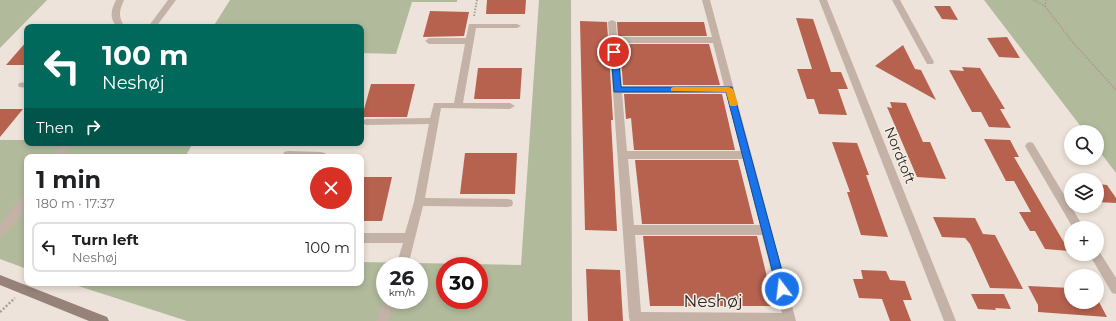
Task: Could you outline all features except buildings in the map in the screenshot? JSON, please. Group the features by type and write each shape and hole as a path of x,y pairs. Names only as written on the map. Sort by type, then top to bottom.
{"street":[{"path":"118,24 114,15 120,0"},
{"path":"154,24 172,0"},
{"name":"Neshøj","path":"612,22 635,319 790,320 706,0"},
{"name":"Nordtoft","path":"823,0 950,321"},
{"path":"896,0 930,62"},
{"path":"458,106 472,26 517,26"},
{"path":"614,40 717,40"},
{"path":"429,41 469,41"},
{"path":"617,90 729,89"},
{"path":"404,257 419,202 437,105 510,106"},
{"path":"366,122 433,121"},
{"path":"1030,146 1075,221"},
{"path":"623,155 747,155"},
{"path":"0,230 9,222 24,202"},
{"path":"419,202 508,202"},
{"path":"628,230 766,230"},
{"path":"364,238 409,238"},
{"path":"1099,261 1116,289"},
{"path":"0,280 103,321"},
{"path":"382,321 387,309"}],"path":[{"path":"472,26 477,0"},
{"path":"1034,0 1045,6 1053,19 1074,45 1116,90"},
{"path":"1045,6 1046,0"},
{"path":"0,312 10,303"}],"green space":[{"path":"0,0 47,0 0,48"},
{"path":"230,0 457,0 457,2 412,2 396,54 364,53 364,24 215,24"},
{"path":"539,0 571,0 572,321 187,321 78,286 364,286 364,262 376,262 376,309 428,309 428,263 436,263 436,309 488,309 488,264 521,265"},
{"path":"984,0 1116,0 1116,173 1104,157 1104,125 1080,125"},
{"path":"0,140 24,140 24,146 191,146 187,154 24,154 24,268 0,259"}],"slow traffic":[{"path":"673,89 729,89 733,104"}],"route":[{"path":"614,52 617,90 729,89 782,289"}]}
